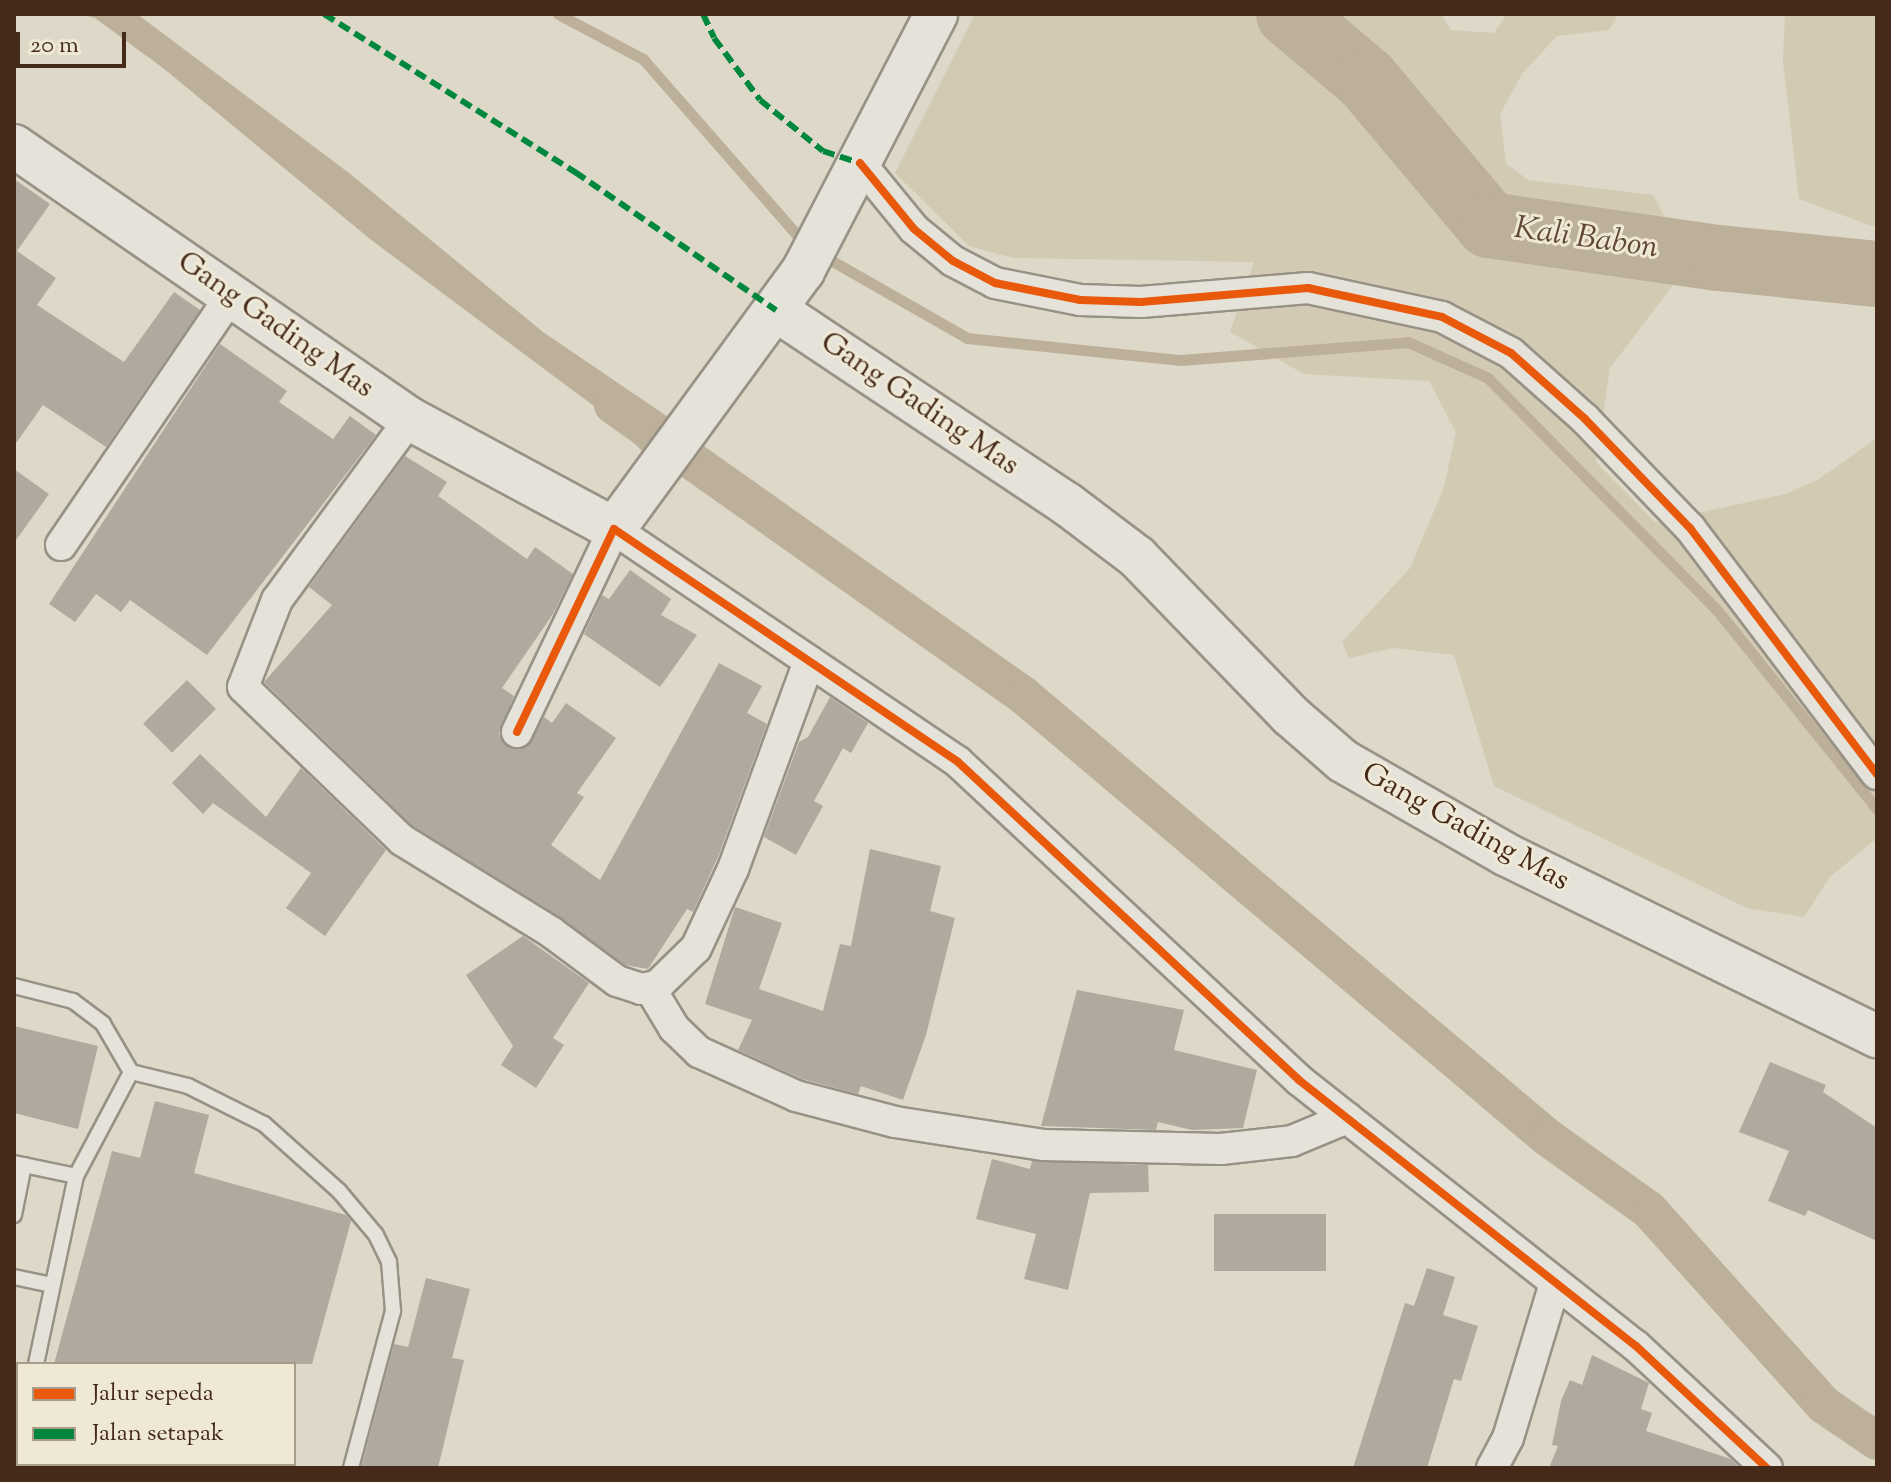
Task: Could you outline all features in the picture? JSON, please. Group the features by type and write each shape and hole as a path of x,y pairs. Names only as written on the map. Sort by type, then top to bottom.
{"main road":[{"path":"626,513 803,271 936,14"},
{"name":"Gang Gading Mas","path":"14,146 410,419 626,513"},
{"name":"Gang Gading Mas","path":"766,324 1067,504 1137,557 1290,715 1343,761 1507,855 1877,1036"}],"street":[{"path":"851,180 953,261 995,283 1080,300 1141,302 1308,288 1442,317 1511,353 1585,419 1690,528 1877,774"},
{"path":"61,545 231,296"},
{"path":"410,419 277,600 243,687 402,840 551,932 617,981 650,988 671,977 696,948 733,869 809,661"},
{"path":"517,732 626,513 809,661 958,762 1232,1019 1347,1118 1636,1346 1767,1468"},
{"path":"650,988 674,1028 699,1052 796,1096 895,1122 1044,1145 1221,1149 1292,1141 1347,1118"},
{"path":"1492,1468 1508,1438 1555,1283"}],"lane":[{"path":"14,986 73,1001 103,1024 131,1072 188,1086 264,1124 339,1191 376,1235 389,1262 393,1311 351,1468"},
{"path":"36,1362 76,1176 131,1072"},
{"path":"14,1215 19,1164 76,1176"},
{"path":"14,1277 51,1285"}],"shaded area":[{"path":"80,14 137,14 349,173 543,332 668,417 642,451 606,415 370,239 163,68 95,18"},
{"path":"975,14 1441,14 1451,30 1494,33 1507,14 1618,14 1609,30 1557,36 1522,74 1500,114 1506,163 1528,180 1653,195 1669,225 1676,281 1610,368 1596,462 1655,522 1786,494 1819,479 1877,438 1877,838 1830,877 1804,917 1747,908 1494,786 1454,655 1393,648 1349,658 1342,642 1410,568 1444,487 1456,432 1429,381 1304,374 1230,332 1254,262 1013,258 969,246 895,173"},
{"path":"1785,14 1877,14 1877,228 1799,199 1783,62"},
{"path":"64,1466 191,1466 63,1468"}],"building":[{"path":"14,179 50,204 17,251 56,278 37,305 124,362 174,292 200,310 106,447 43,405 14,446"},
{"path":"220,344 287,391 279,402 333,439 350,416 376,435 207,655 130,600 121,612 96,594 75,622 49,604"},
{"path":"405,456 447,482 438,496 527,559 535,547 573,574 553,614 502,688 514,696 499,734 509,748 526,747 544,717 552,723 566,703 616,738 577,793 584,797 551,845 600,880 719,663 762,686 747,713 767,724 718,857 693,912 687,909 648,969 625,965 560,917 413,826 264,682 332,605 309,587"},
{"path":"14,469 49,494 14,543"},
{"path":"630,570 671,599 661,615 697,635 660,687 584,634 602,595 609,599"},
{"path":"187,680 216,709 172,753 143,724"},
{"path":"830,697 868,723 851,753 843,748 814,801 823,806 796,855 764,837 799,742 808,737"},
{"path":"200,754 266,817 301,768 386,850 325,936 286,908 311,873 213,803 203,814 172,783"},
{"path":"870,849 941,866 930,911 955,918 926,1035 903,1100 861,1086 858,1094 802,1079 738,1050 752,1020 705,1004 735,907 782,923 759,989 823,1011 840,944 851,946"},
{"path":"523,936 589,983 553,1038 564,1045 536,1088 501,1065 513,1046 466,975"},
{"path":"1077,990 1184,1010 1174,1050 1257,1070 1243,1128 1192,1130 1158,1122 1156,1130 1041,1126"},
{"path":"14,1026 98,1046 78,1129 14,1113"},
{"path":"1770,1062 1826,1085 1823,1092 1877,1128 1877,1241 1808,1210 1805,1216 1768,1201 1789,1151 1739,1132"},
{"path":"155,1101 209,1115 194,1173 346,1215 351,1221 312,1364 55,1362 112,1151 140,1158"},
{"path":"992,1159 1030,1169 1032,1161 1148,1165 1149,1192 1090,1193 1068,1290 1024,1279 1036,1234 976,1219"},
{"path":"1214,1214 1326,1214 1326,1271 1214,1271"},
{"path":"1427,1268 1455,1277 1443,1315 1478,1326 1461,1381 1454,1379 1427,1468 1353,1468 1405,1303 1414,1306"},
{"path":"426,1278 470,1289 452,1358 464,1360 438,1468 361,1468 394,1344 408,1347"},
{"path":"1592,1355 1649,1383 1641,1409 1652,1413 1646,1431 1731,1459 1740,1468 1549,1468 1558,1446 1552,1445 1561,1401 1570,1380 1582,1385"}],"waterway":[{"path":"558,14 643,59 806,245"},
{"name":"Kali Babon","path":"1289,14 1366,79 1489,225 1719,258 1877,274"},
{"path":"820,254 967,338 1181,360 1408,342 1488,378 1717,610 1877,809"},
{"path":"613,405 1023,695 1547,1137 1649,1210 1824,1405 1877,1441"}],"marked path":[{"path":"324,14 575,172 776,310"},
{"path":"703,14 714,38 760,100 823,151 860,163"}],"cycle path":[{"path":"860,163 914,229 953,261 995,283 1080,300 1141,302 1308,288 1442,317 1511,353 1585,419 1690,528 1877,774"},
{"path":"517,732 614,529 958,762 1299,1080 1636,1346 1767,1468"}]}
